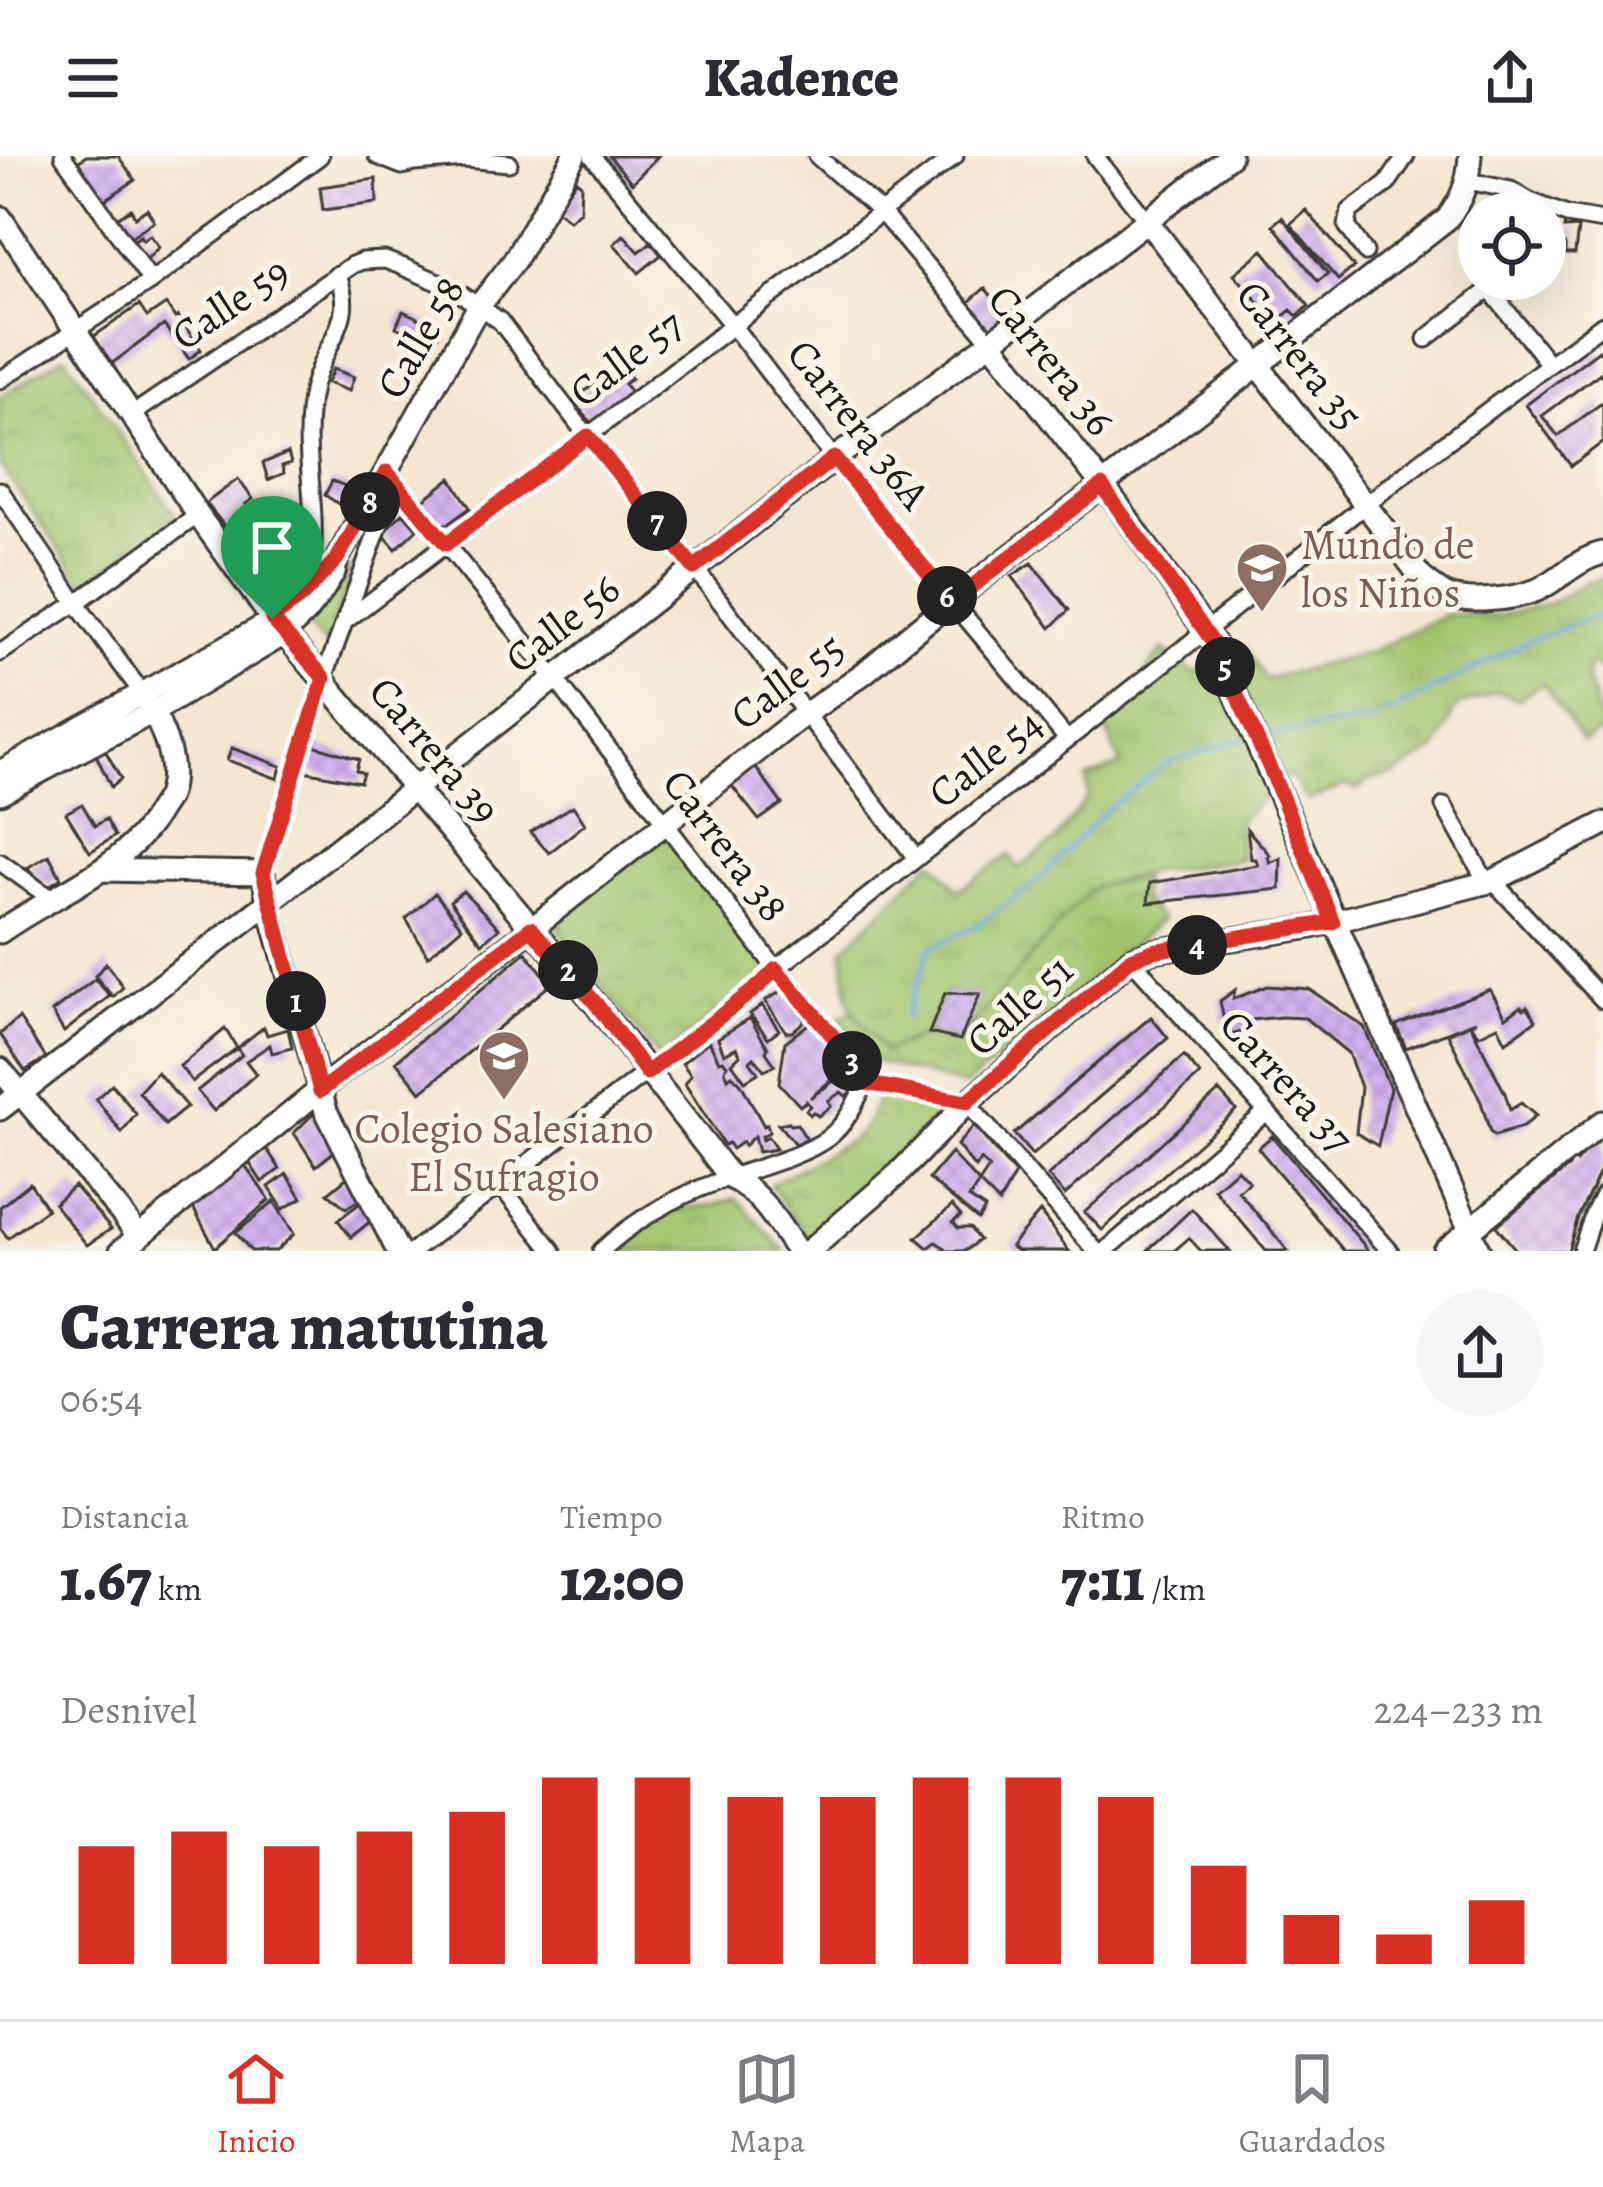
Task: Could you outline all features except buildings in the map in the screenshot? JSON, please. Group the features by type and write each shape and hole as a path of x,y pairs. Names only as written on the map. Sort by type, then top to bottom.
{"street":[{"path":"63,156 151,280"},
{"path":"0,380 151,280 320,156"},
{"path":"377,156 403,166 416,159 508,163"},
{"name":"Calle 58","path":"278,626 337,559 479,306 514,261 574,156"},
{"name":"Carrera 36A","path":"592,156 1067,739"},
{"name":"Carrera 36","path":"817,156 880,212 992,342 1205,631"},
{"name":"Calle 57","path":"344,622 955,156"},
{"name":"Carrera 35","path":"1095,156 1420,577 1447,596 1485,599 1537,590 1598,551"},
{"name":"Calle 56","path":"0,1109 834,458 1230,156"},
{"path":"1365,252 1347,226 1350,212 1387,184 1406,156"},
{"path":"1470,156 1468,181 1511,190 1567,215 1603,220"},
{"name":"Calle 55","path":"136,1246 320,1091 1448,219 1468,181"},
{"name":"Carrera 39","path":"0,218 198,515 278,626 597,1005 731,1178 748,1186 768,1209 796,1251"},
{"name":"Calle 59","path":"133,413 352,265 386,260 479,306"},
{"path":"312,584 309,410 324,352 345,309 337,274"},
{"path":"1426,339 1487,291 1549,364"},
{"path":"479,306 500,321 916,858"},
{"name":"Calle 54","path":"413,1251 759,986 1366,504 1603,324"},
{"path":"384,478 382,518 324,678 263,873 320,1091 347,1155 398,1251"},
{"name":"Carrera 38","path":"384,478 446,544 555,679 776,969 849,1055 865,1083"},
{"path":"0,490 7,517 147,702 170,753 170,792 143,835 0,944"},
{"path":"0,653 198,515"},
{"name":"Calle 58","path":"0,793 147,702 305,614 334,572 337,559"},
{"path":"1205,631 1474,1241"},
{"name":"Calle 58","path":"7,769 147,702"},
{"path":"0,746 7,769"},
{"path":"1444,806 1490,882 1603,1000"},
{"name":"Calle 51","path":"809,1251 898,1174 967,1102 1131,959 1153,951 1333,922 1490,882 1603,824"},
{"path":"0,862 50,903"},
{"path":"101,869 263,873"},
{"path":"0,932 36,906 50,903"},
{"name":"Carrera 37","path":"1131,959 1390,1251"},
{"path":"0,1070 122,1214 136,1246"},
{"path":"601,1251 622,1230 712,1183 754,1171 826,1139 848,1119 865,1083 967,1102 1100,1251 1266,1112"},
{"path":"1444,1251 1474,1241 1603,1122"},
{"path":"500,1185 553,1251"},
{"path":"1581,1251 1603,1195"}],"green space":[{"path":"65,355 177,518 84,584 0,465 0,397"},
{"path":"352,565 328,648 303,622"},
{"path":"1603,577 1603,673 1591,664 1586,676 1603,729 1583,742 1543,683 1518,699 1497,692 1456,707 1437,749 1394,775 1370,779 1357,790 1345,785 1308,801 1288,774 1238,822 1241,860 1156,871 1096,886 960,1040 979,994 945,993 929,1033 884,1052 853,1011 843,950 933,860 958,890 1010,855 1018,869 1055,841 1088,797 1086,778 1121,765 1105,727 1163,649 1194,673 1245,647 1265,679 1368,653 1446,614 1498,616 1554,602"},
{"path":"665,830 774,969 659,1059 551,919"},
{"path":"1142,878 1141,900 1162,920 966,1086 873,1061 838,1018 853,1011 884,1052 929,1033 960,1039 1096,886"},
{"path":"880,1095 944,1103 914,1151 810,1242 770,1185 854,1138 867,1124"},
{"path":"736,1198 784,1251 614,1251 641,1227 672,1210"}],"waterway":[{"path":"1262,736 1375,720 1530,640 1603,614"},
{"path":"905,1018 930,948 978,925 1038,881 1105,811 1167,763 1245,738"}],"place":[{"name":"Mundo de los Niños","path":"1262,614"},
{"name":"Colegio Salesiano El Sufragio","path":"504,1102"}],"route":[{"path":"588,436 694,568 834,458 952,602 1102,486 1213,642 1333,922 1153,951 1131,959 967,1102 865,1083 849,1055 776,969 647,1073 531,928 320,1091 263,873 324,678 272,619 337,559 387,472 446,544 588,436"}]}
